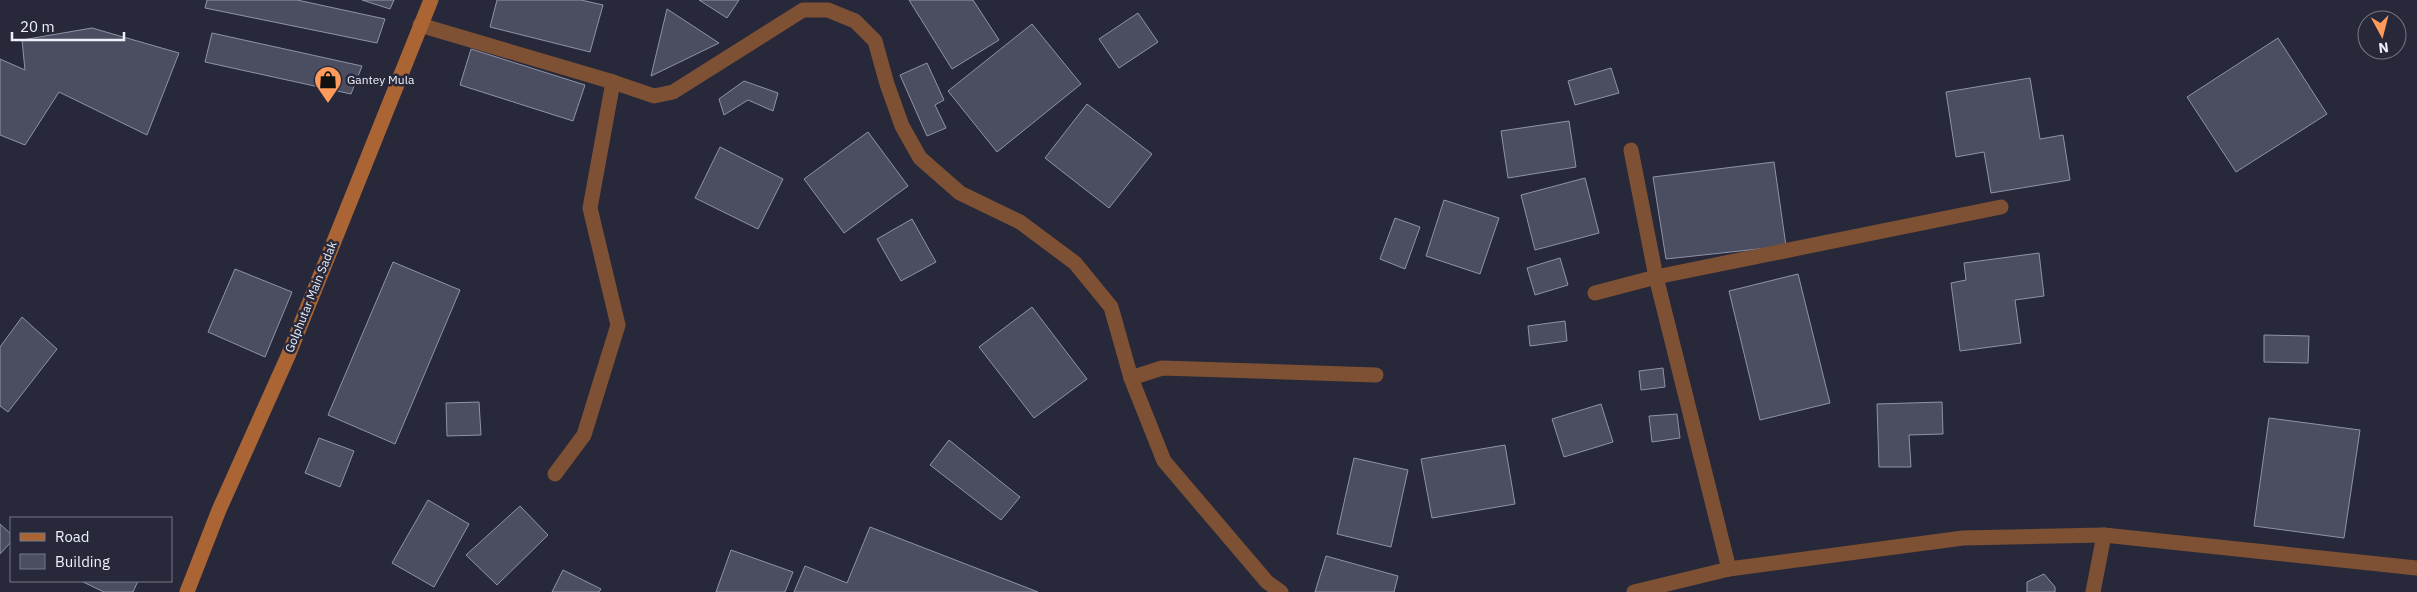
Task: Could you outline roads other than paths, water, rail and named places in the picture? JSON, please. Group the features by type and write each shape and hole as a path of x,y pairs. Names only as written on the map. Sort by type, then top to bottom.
{"main road":[{"name":"Golphutar Main Sadak","path":"187,592 219,510 288,356 431,0"}],"street":[{"path":"420,25 654,96 673,92 803,10 828,10 855,21 875,41 887,84 902,126 920,158 960,193 1020,222 1075,263 1111,307 1131,378 1164,461 1267,582 1281,592"},
{"path":"555,474 584,435 618,325 590,208 613,82"},
{"path":"1632,150 1656,277 1729,569"},
{"path":"1596,293 1656,277 2001,207"},
{"path":"1131,378 1162,368 1376,374"},
{"path":"2093,592 2104,535"},
{"path":"1634,592 1729,569 1963,538 2104,535 2417,568"}],"place":[{"name":"Gantey Mula","path":"328,104"}]}
